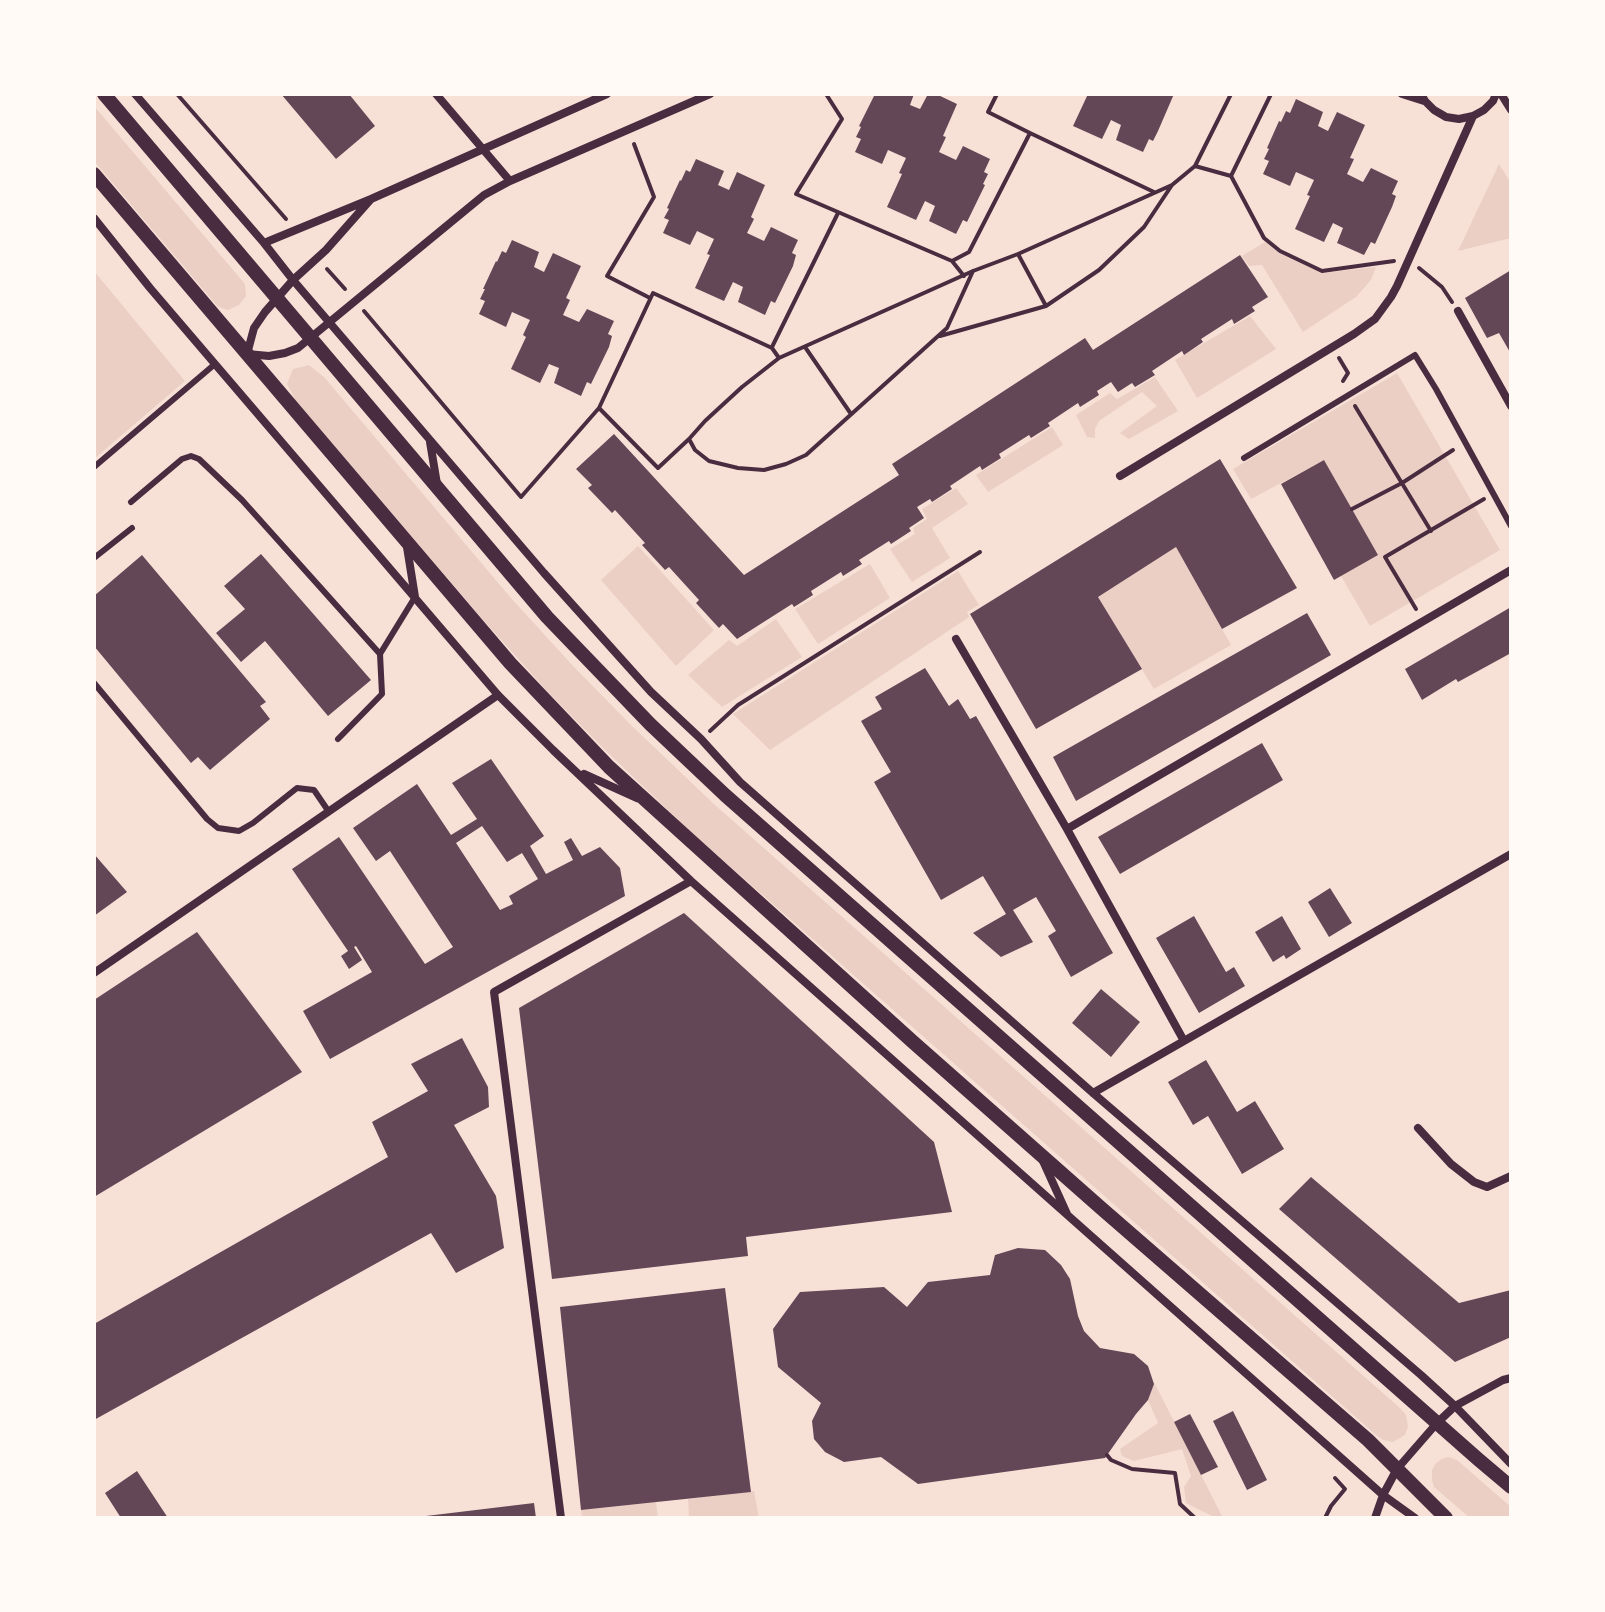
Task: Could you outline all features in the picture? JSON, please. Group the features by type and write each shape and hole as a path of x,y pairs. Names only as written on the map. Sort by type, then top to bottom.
{"street":[{"path":"104,94 547,617 650,724 725,795 1511,1487"},
{"path":"135,94 544,573 651,692 701,739 740,782 1455,1406 1511,1464"},
{"path":"436,94 510,181"},
{"path":"264,243 607,94"},
{"path":"247,354 269,356 298,348 484,195 710,94"},
{"path":"1402,94 1423,97 1434,110 1446,117 1459,119 1484,110 1499,94 1511,110"},
{"path":"1120,476 1367,326 1391,297 1473,116"},
{"path":"94,174 510,663 583,742 644,801 1039,1153 1368,1440 1446,1518"},
{"path":"247,354 254,328 293,280 371,199"},
{"path":"94,218 498,695 691,881 1383,1495 1415,1518"},
{"path":"1458,311 1511,406"},
{"path":"429,438 437,488"},
{"path":"407,541 415,597"},
{"path":"1067,829 1511,570"},
{"path":"956,639 1067,829 1184,1041"},
{"path":"94,973 498,695"},
{"path":"576,771 644,801"},
{"path":"1093,1093 1511,854"},
{"path":"561,1518 494,992 691,881"},
{"path":"1418,1128 1451,1164 1474,1182 1487,1187 1511,1176"},
{"path":"1039,1153 1070,1219"},
{"path":"1375,1518 1397,1469 1437,1423 1455,1406 1511,1378"}],"lane":[{"path":"1244,458 1415,355 1511,526"},
{"path":"94,467 215,364"},
{"path":"131,502 182,459 191,456 199,459 242,500 380,654"},
{"path":"94,558 132,528"},
{"path":"338,739 382,694 380,654 415,597"},
{"path":"94,683 207,819 218,828 239,831 297,788 314,790 329,812"}],"path":[{"path":"177,94 295,231"},
{"path":"826,94 842,119 796,194 952,261 964,276"},
{"path":"997,94 988,112 1156,192"},
{"path":"599,408 658,468 742,387 779,358 1172,185 1195,166 1231,94"},
{"path":"1231,176 1271,94"},
{"path":"628,130 654,197 607,276 650,298"},
{"path":"952,261 969,252 1030,133"},
{"path":"1195,166 1231,176 1264,238 1280,251 1322,271 1409,259 1442,287 1458,311"},
{"path":"937,337 1046,306 1099,270 1144,227 1172,185"},
{"path":"772,348 838,213"},
{"path":"1018,254 1046,306"},
{"path":"318,257 521,497 599,408 653,293 772,348 779,358"},
{"path":"689,439 695,450 709,461 738,468 764,470 806,455 947,328 973,271"},
{"path":"805,347 851,414"},
{"path":"1348,373 1342,384 1431,531"},
{"path":"1352,509 1402,483 1465,443"},
{"path":"1423,621 1385,557 1494,494"},
{"path":"714,728 738,705 980,552"},
{"path":"1107,1455 1111,1460 1132,1469 1175,1473 1180,1504 1195,1518"},
{"path":"1325,1518 1345,1489 1335,1478"}],"shaded area":[{"path":"94,106 245,284 246,296 239,305 228,310 218,307 94,161"},
{"path":"1499,164 1511,183 1511,238 1458,251"},
{"path":"1265,242 1279,253 1322,273 1376,267 1371,280 1356,297 1303,332 1262,265 1249,266 1242,256"},
{"path":"94,271 185,381 94,459"},
{"path":"1250,316 1276,349 1197,398 1175,360"},
{"path":"309,365 324,377 511,598 633,727 715,805 1400,1408 1406,1415 1408,1427 1405,1435 1393,1442 1376,1435 691,832 606,751 485,622 296,401 287,384 293,369"},
{"path":"1397,373 1500,550 1370,626 1341,576 1377,555 1324,460 1251,499 1233,469"},
{"path":"1155,377 1178,411 1129,439 1120,433 1157,406 1142,392 1099,421 1095,438 1087,437 1076,415 1110,393 1117,399"},
{"path":"1052,427 1063,445 988,492 976,475"},
{"path":"956,488 968,504 932,528 950,558 912,582 890,549 915,534 913,528 927,519 922,509"},
{"path":"638,546 714,630 676,666 601,580"},
{"path":"1176,547 1231,645 1154,689 1098,597"},
{"path":"870,564 890,598 818,644 795,609"},
{"path":"958,571 979,605 967,612 969,617 770,750 733,714"},
{"path":"776,619 802,657 722,707 688,675 729,640 737,646"},
{"path":"1154,1382 1223,1518 1216,1518 1186,1503 1184,1487 1191,1476 1182,1449 1134,1461 1122,1456 1120,1449 1158,1423 1148,1400"},
{"path":"1449,1457 1457,1460 1511,1507 1511,1518 1470,1518 1434,1487 1432,1470 1436,1463"},
{"path":"754,1491 759,1518 689,1518 688,1499"},
{"path":"656,1502 658,1518 582,1518 581,1510"}],"building":[{"path":"281,94 349,94 375,126 336,159"},
{"path":"875,94 914,94 910,105 920,109 928,94 936,94 957,104 939,152 956,160 963,146 990,159 984,172 988,174 985,185 967,222 963,220 956,234 929,221 935,206 925,201 916,220 887,207 906,158 888,150 882,164 855,152 861,139 856,137 859,126"},
{"path":"1088,94 1174,94 1153,141 1149,139 1143,152 1116,140 1121,125 1111,120 1102,139 1073,126"},
{"path":"1296,99 1323,112 1318,126 1328,131 1337,112 1365,125 1350,158 1354,159 1347,174 1363,182 1371,168 1398,181 1392,194 1396,196 1392,207 1375,244 1371,242 1364,255 1337,243 1343,228 1333,223 1324,242 1295,229 1314,180 1296,172 1290,186 1263,174 1269,161 1264,159 1267,148 1279,121 1286,111 1290,113"},
{"path":"696,159 724,171 718,185 729,190 737,172 765,185 747,233 764,241 771,227 798,240 792,253 796,255 793,266 775,303 771,301 765,315 738,302 743,287 733,282 724,301 695,288 714,239 697,231 690,245 663,233 669,220 664,218 667,208 680,180 686,170 690,172"},
{"path":"512,240 539,252 534,267 544,272 553,253 581,266 566,298 570,300 563,315 579,322 587,309 614,321 608,334 612,336 609,347 591,384 587,382 581,396 554,383 559,368 549,364 540,383 511,369 526,337 523,335 530,320 512,312 506,327 479,314 485,301 480,299 483,289 496,261 502,251 506,253"},
{"path":"1240,255 1268,297 1252,307 1255,311 1234,324 1232,319 1201,339 1203,342 1184,355 1182,351 1152,371 1155,375 1135,387 1132,383 1118,392 1111,382 1097,391 1099,395 1080,407 1078,403 1048,423 1050,426 999,454 1001,458 982,470 980,466 950,486 952,489 932,502 930,499 917,507 924,518 909,528 911,531 891,544 889,541 859,560 862,564 843,576 841,572 811,591 813,595 794,607 792,604 737,639 723,624 719,628 696,603 699,600 669,567 665,570 615,510 612,513 588,488 592,485 576,469 614,434 744,575 899,475 892,464 1085,338 1093,350"},
{"path":"1511,270 1511,354 1499,333 1487,338 1465,298"},
{"path":"1220,459 1297,588 1222,629 1176,547 1098,597 1142,669 1036,729 970,614"},
{"path":"1324,460 1378,555 1334,580 1281,484"},
{"path":"261,554 371,680 328,716 265,641 241,662 216,633 245,609 224,586"},
{"path":"142,555 266,702 260,706 270,719 210,770 198,757 191,763 94,646 94,596"},
{"path":"1511,607 1511,653 1458,682 1456,679 1422,700 1405,669"},
{"path":"1307,613 1331,655 1076,801 1053,757"},
{"path":"925,668 949,706 958,699 970,719 976,716 1113,953 1071,977 1048,936 1056,931 1036,897 1013,910 1033,942 1001,957 973,933 1006,914 983,876 941,900 874,782 891,772 861,721 882,709 875,697"},
{"path":"1262,743 1283,780 1120,874 1098,837"},
{"path":"491,759 544,836 530,846 546,874 573,860 564,842 571,838 582,856 600,847 620,868 625,896 330,1059 303,1011 372,972 356,946 362,960 349,969 341,956 348,951 292,869 339,837 425,964 453,947 390,851 376,861 353,828 417,784 451,835 477,819 452,783","holes":["482,826 507,862 522,853 538,879 509,896 513,904 500,910 456,843"]},
{"path":"94,854 127,892 94,916"},
{"path":"1330,888 1352,923 1329,937 1308,902"},
{"path":"684,913 934,1142 952,1212 746,1237 748,1256 552,1279 519,1008"},
{"path":"1194,916 1226,972 1234,967 1245,986 1199,1013 1156,938"},
{"path":"1282,916 1301,949 1286,959 1284,955 1273,962 1255,932"},
{"path":"197,932 302,1072 94,1197 94,1000"},
{"path":"1101,989 1140,1022 1111,1057 1072,1023"},
{"path":"462,1038 488,1087 489,1107 454,1125 496,1196 504,1248 456,1273 431,1233 94,1420 94,1324 388,1157 372,1122 428,1091 411,1064"},
{"path":"1206,1060 1237,1112 1255,1101 1284,1149 1242,1174 1208,1116 1193,1125 1168,1082"},
{"path":"1311,1177 1459,1303 1511,1290 1511,1337 1455,1362 1279,1209"},
{"path":"1018,1248 1045,1250 1061,1265 1070,1279 1084,1331 1100,1348 1134,1354 1148,1366 1154,1384 1148,1400 1105,1458 918,1484 881,1457 844,1462 825,1452 814,1439 812,1421 821,1403 778,1367 773,1329 800,1292 884,1287 907,1307 928,1282 990,1275 995,1255"},
{"path":"725,1288 751,1492 581,1510 560,1307"},
{"path":"1233,1411 1267,1480 1247,1490 1213,1421"},
{"path":"1190,1414 1218,1467 1201,1475 1174,1422"},
{"path":"137,1471 168,1518 121,1518 105,1493"},
{"path":"534,1503 536,1518 426,1518 426,1516"}]}
